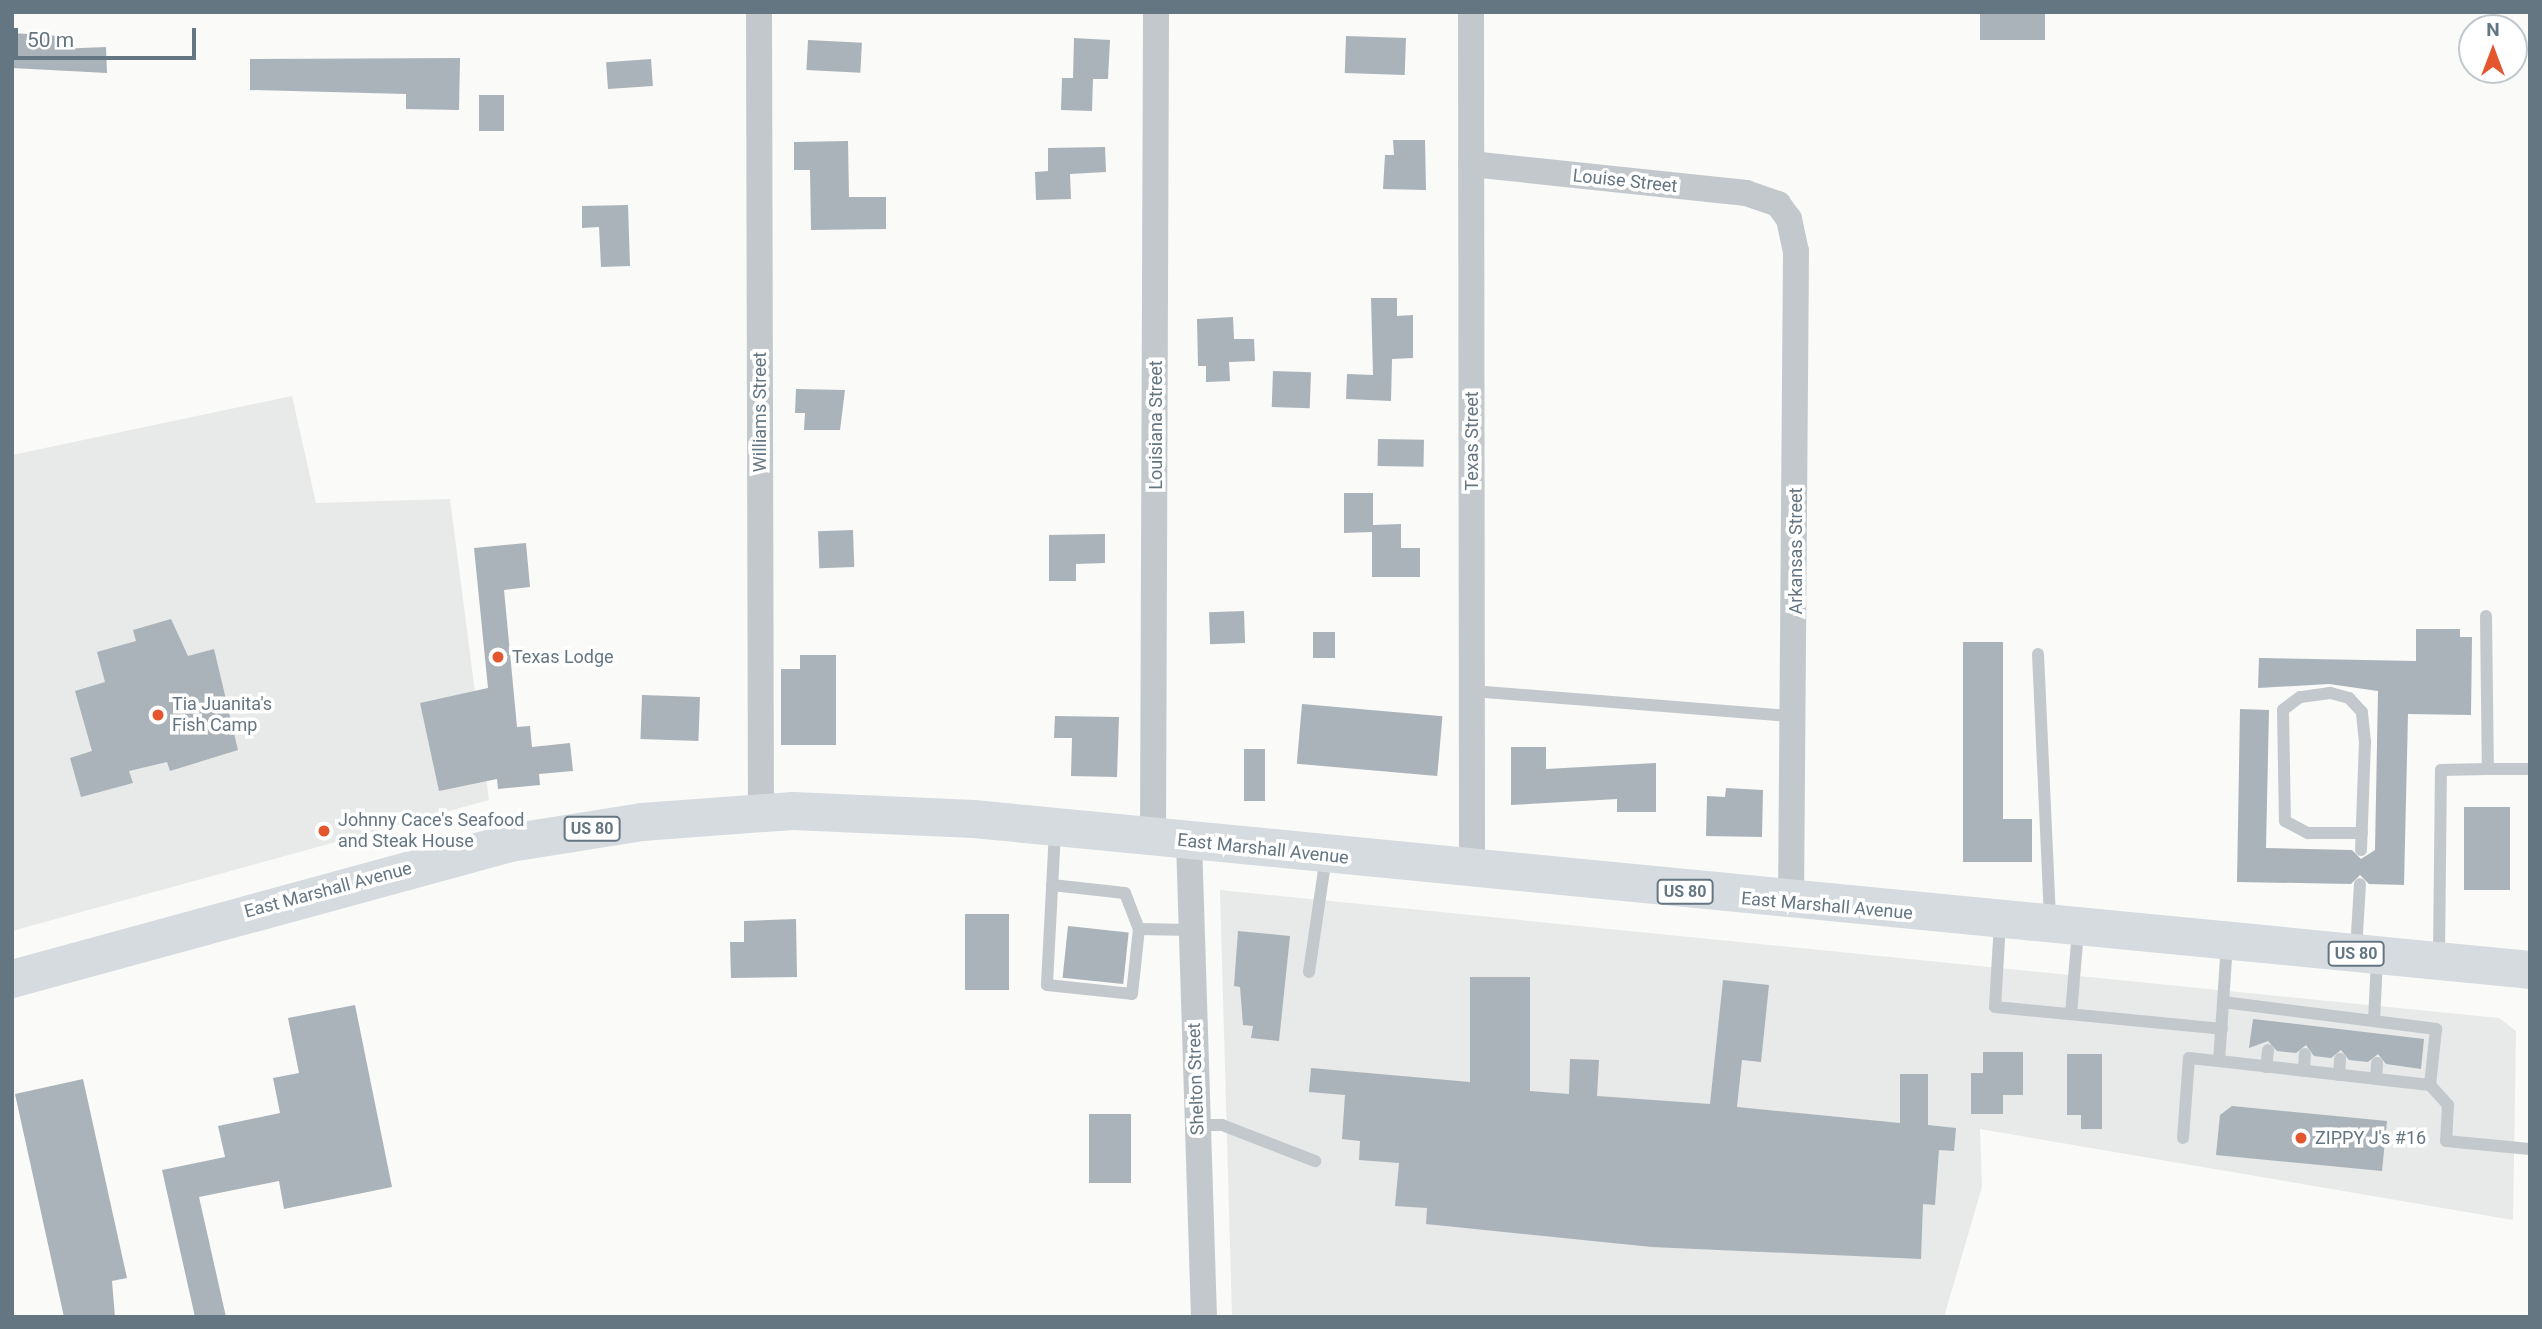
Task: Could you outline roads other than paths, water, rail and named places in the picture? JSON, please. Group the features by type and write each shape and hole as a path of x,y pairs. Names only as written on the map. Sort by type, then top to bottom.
{"main road":[{"name":"East Marshall Avenue","path":"12,979 457,855 603,827 761,812 883,813 1056,827 1791,903 2530,970"}],"street":[{"name":"Williams Street","path":"759,12 761,812"},
{"name":"Louisiana Street","path":"1156,12 1171,839"},
{"name":"Texas Street","path":"1471,12 1472,870"},
{"name":"Louise Street","path":"1471,164 1746,193 1778,204"},
{"name":"Arkansas Street","path":"1778,204 1792,226 1796,251 1796,716 1791,903"},
{"name":"Shelton Street","path":"1171,839 1192,929 1204,1317"}],"lane":[{"path":"2486,616 2488,769"},
{"path":"2038,654 2071,1014"},
{"path":"1472,691 1796,716"},
{"path":"2361,850 2362,834 2362,712 2349,698 2330,693 2300,697 2283,710 2285,821 2308,833 2362,834"},
{"path":"2439,962 2441,769 2530,769"},
{"path":"1052,885 1125,893 1139,929 1132,994 1047,985 1052,885 1056,827"},
{"path":"1309,972 1326,856"},
{"path":"2360,884 2378,1026"},
{"path":"2000,922 1996,1007 2222,1029"},
{"path":"1139,929 1192,929"},
{"path":"2219,1061 2227,943"},
{"path":"2223,1002 2272,1015 2436,1029 2430,1085"},
{"path":"2266,1067 2268,1050"},
{"path":"2304,1071 2305,1055"},
{"path":"2183,1139 2189,1058 2430,1085 2448,1105 2446,1141 2530,1149"},
{"path":"2339,1075 2340,1059"},
{"path":"2376,1079 2377,1063"},
{"path":"1198,1125 1222,1125 1315,1161"}],"place":[{"name":"Texas Lodge","path":"498,657"},
{"name":"Tia Juanita's Fish Camp","path":"158,715"},
{"name":"Johnny Cace's Seafood and Steak House","path":"324,831"},
{"name":"ZIPPY J's #16","path":"2301,1138"}]}
